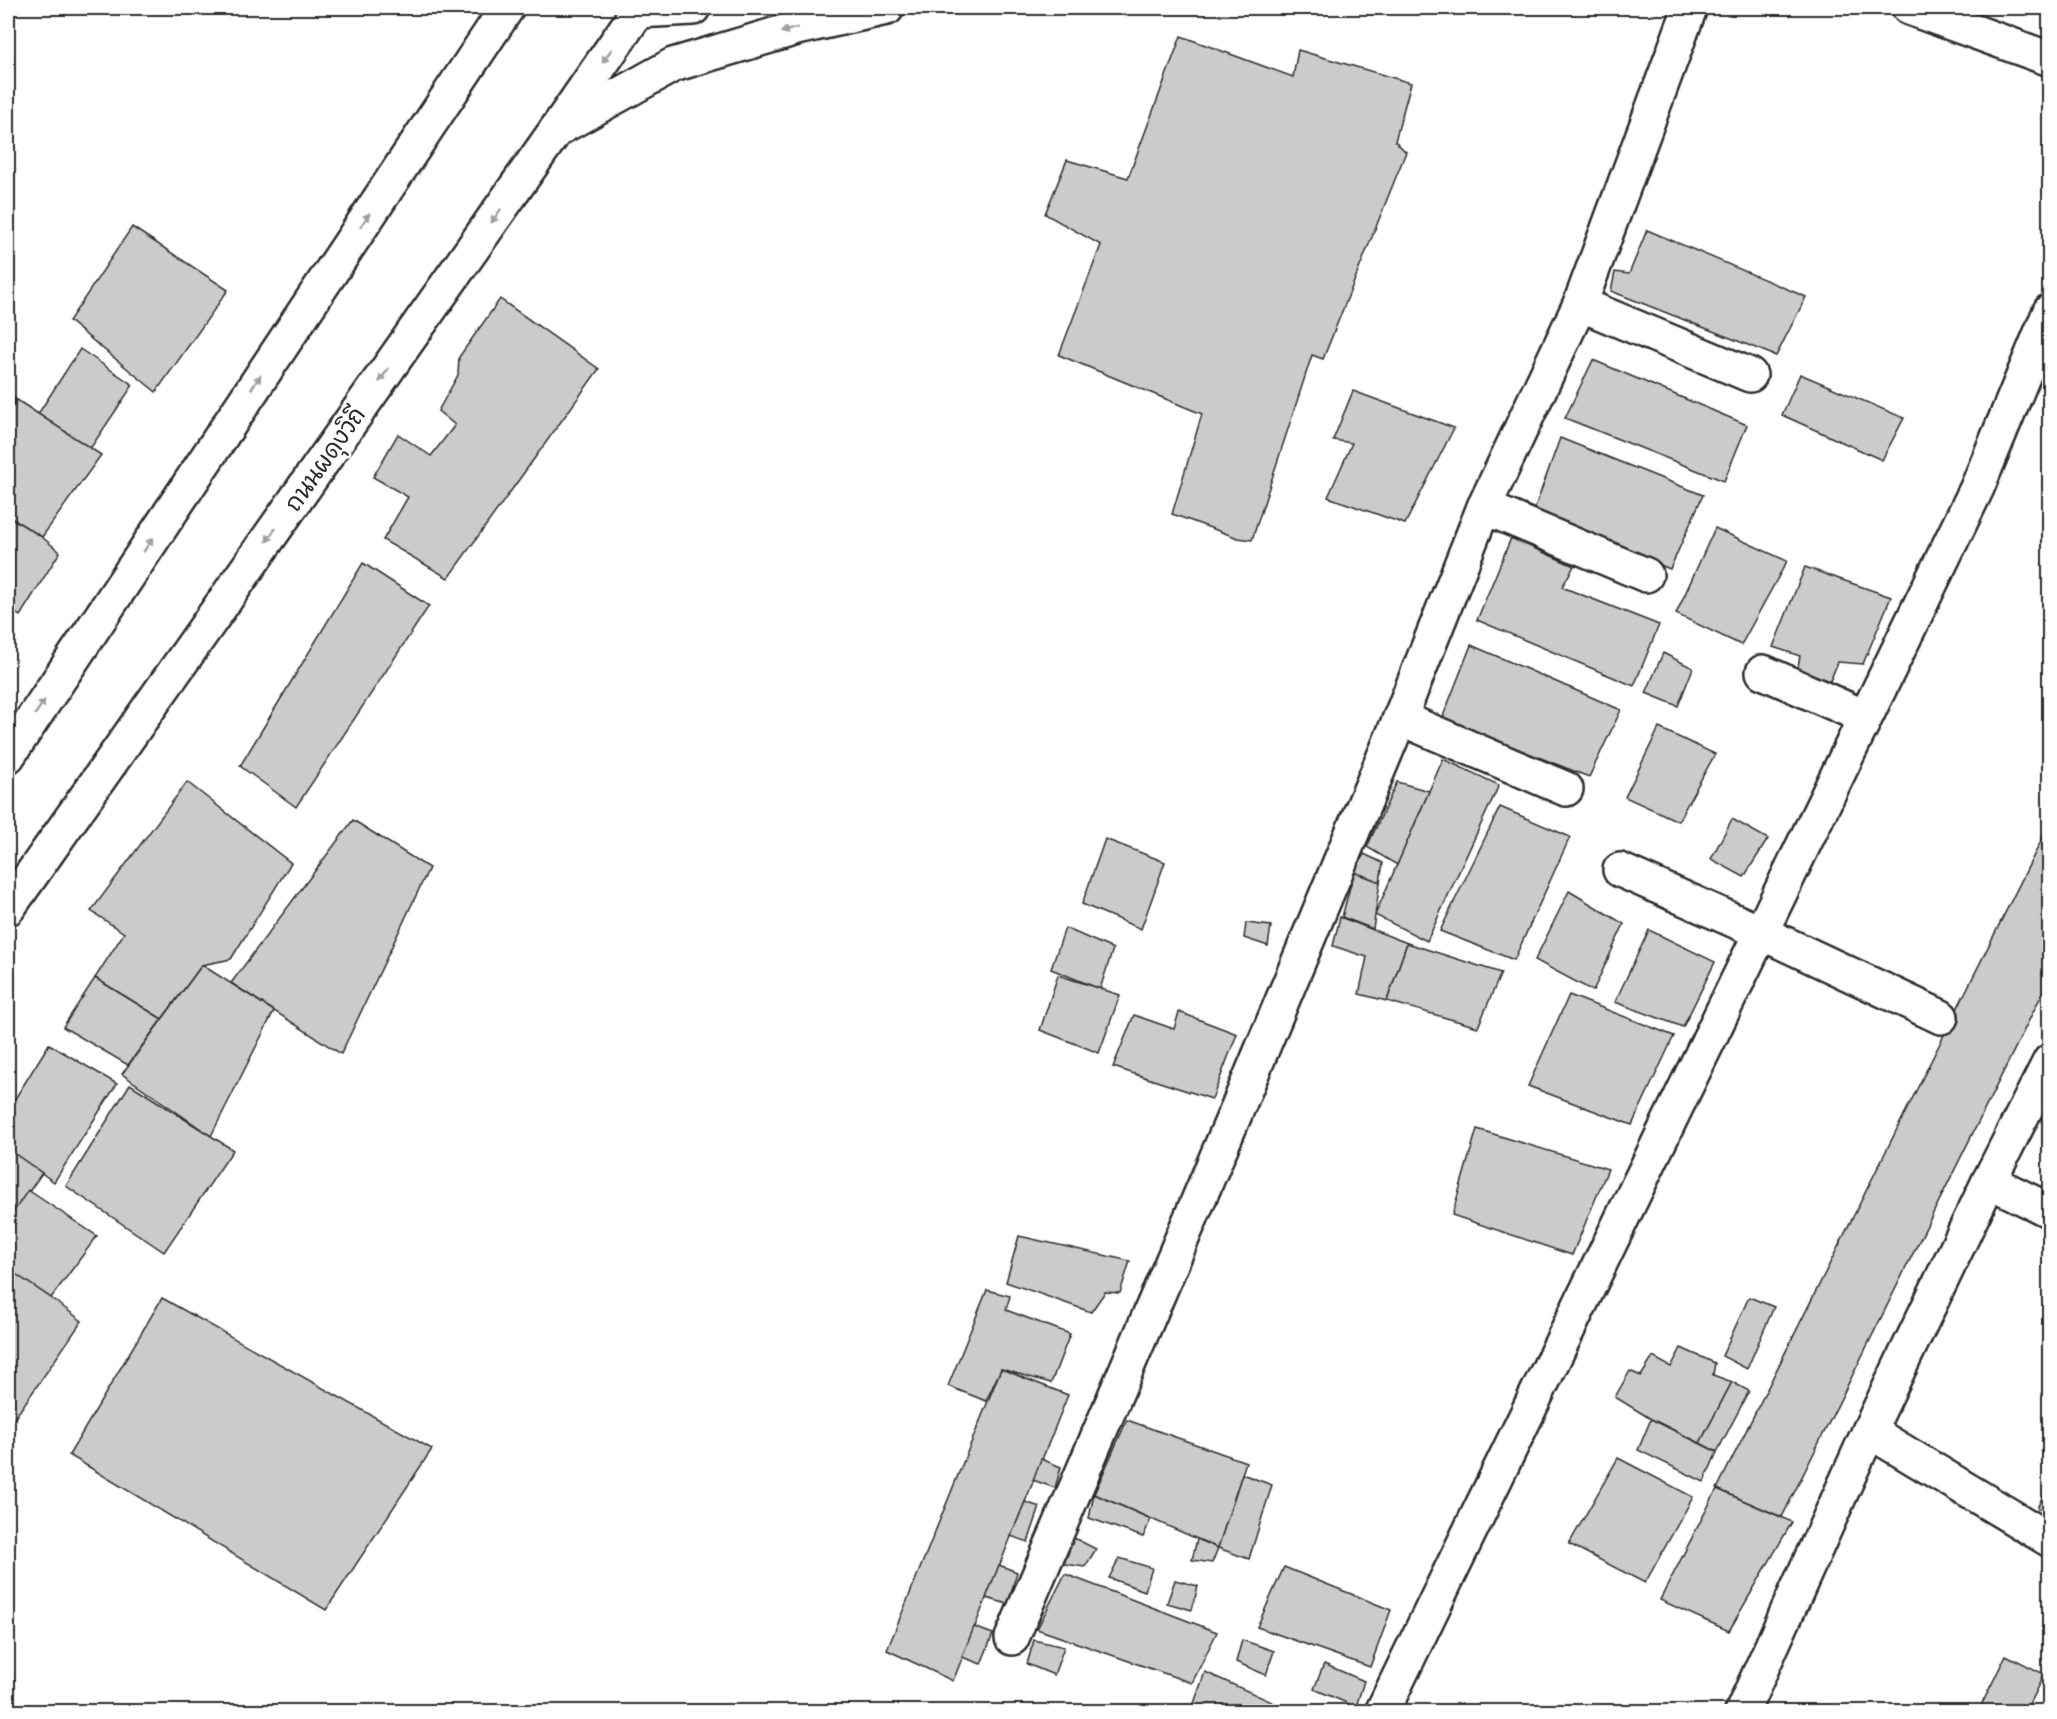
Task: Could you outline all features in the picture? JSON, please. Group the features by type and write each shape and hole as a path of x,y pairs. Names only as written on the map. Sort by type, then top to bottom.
{"street":[{"path":"8,756 507,8"},
{"path":"636,9 693,8"},
{"path":"556,130 673,65 797,28 887,8"},
{"path":"1012,1638 1235,1114 1400,717 1484,507 1580,304 1690,8"},
{"path":"1909,8 1969,17 2049,59"},
{"name":"ถนนผดุงวิถี","path":"9,904 556,130 636,9"},
{"path":"1580,304 1750,375"},
{"path":"1382,1712 1977,488 2049,312"},
{"path":"1484,507 1646,575"},
{"path":"1763,672 1865,717"},
{"path":"1400,717 1566,789"},
{"path":"1620,870 1761,932 1941,1017"},
{"path":"1742,1712 1869,1431 2049,1061"},
{"path":"1989,1181 2049,1211"},
{"path":"1869,1431 2049,1540"}],"building":[{"path":"1181,36 1293,77 1298,50 1411,83 1395,141 1406,152 1323,359 1312,355 1252,540 1238,538 1172,514 1202,414 1059,355 1101,245 1045,214 1067,160 1128,178"},
{"path":"132,227 228,290 156,392 69,321"},
{"path":"1647,230 1806,297 1776,356 1611,291 1615,272 1629,274"},
{"path":"500,299 599,369 448,578 383,540 408,497 373,477 398,434 431,456 455,425 438,411 458,375 459,357"},
{"path":"80,349 133,385 90,449 38,414"},
{"path":"1593,360 1747,425 1724,481 1565,418"},
{"path":"1800,374 1904,418 1882,460 1782,415"},
{"path":"1353,391 1454,428 1405,524 1328,497 1352,443 1333,440"},
{"path":"8,395 17,400 8,414"},
{"path":"17,400 101,455 42,537 8,516 8,414"},
{"path":"1560,438 1703,495 1670,569 1533,513"},
{"path":"8,516 42,537 60,552 20,616 8,608"},
{"path":"1715,528 1787,561 1741,645 1676,614"},
{"path":"1511,538 1574,566 1562,587 1659,625 1634,686 1477,620"},
{"path":"363,563 429,606 296,807 240,766"},
{"path":"1805,567 1891,597 1863,664 1838,662 1830,681 1797,672 1800,656 1773,647"},
{"path":"1471,645 1621,710 1589,777 1442,719"},
{"path":"1663,653 1693,668 1678,706 1646,693"},
{"path":"1659,728 1715,754 1678,821 1625,797"},
{"path":"1443,759 1499,785 1427,941 1375,915"},
{"path":"187,782 291,863 231,959 202,965 162,1019 95,978 124,933 91,911"},
{"path":"1397,782 1429,791 1397,865 1367,847"},
{"path":"1500,807 1570,837 1514,960 1440,931"},
{"path":"1732,819 1768,839 1744,877 1711,859"},
{"path":"353,820 429,868 341,1054 231,983"},
{"path":"2050,823 2050,978 1782,1517 1717,1489"},
{"path":"1105,839 1165,862 1141,929 1082,904"},
{"path":"1364,854 1383,863 1380,882 1354,872"},
{"path":"1354,872 1380,882 1373,929 1342,917"},
{"path":"1569,891 1624,924 1593,991 1535,960"},
{"path":"1340,917 1407,943 1387,1001 1359,994 1367,957 1333,946"},
{"path":"1246,923 1271,926 1268,946 1244,938"},
{"path":"1065,928 1113,949 1100,989 1051,969"},
{"path":"1649,930 1715,962 1683,1027 1615,1002"},
{"path":"1407,943 1501,973 1478,1027 1387,1001"},
{"path":"202,965 274,1011 211,1136 122,1074"},
{"path":"1058,975 1120,995 1099,1053 1040,1030"},
{"path":"95,978 162,1019 128,1065 63,1027"},
{"path":"1569,995 1674,1036 1632,1125 1528,1086"},
{"path":"1179,1012 1237,1034 1212,1099 1113,1067 1134,1015 1174,1029"},
{"path":"49,1044 117,1084 54,1182 8,1149 8,1110"},
{"path":"130,1084 233,1150 164,1252 66,1186"},
{"path":"1477,1129 1608,1169 1572,1255 1452,1215"},
{"path":"8,1149 42,1173 8,1222"},
{"path":"28,1190 97,1236 51,1298 8,1269 8,1220"},
{"path":"1019,1236 1130,1261 1120,1293 1105,1292 1091,1312 1006,1282"},
{"path":"8,1269 82,1321 12,1422 8,1419"},
{"path":"987,1290 1010,1296 1006,1310 1070,1334 1051,1383 1001,1369 986,1401 948,1386"},
{"path":"1749,1297 1774,1307 1747,1369 1722,1356"},
{"path":"162,1298 432,1449 326,1610 69,1455"},
{"path":"1681,1348 1715,1363 1713,1375 1732,1382 1700,1443 1651,1419 1615,1397 1630,1371 1641,1376 1653,1357 1671,1367"},
{"path":"1001,1369 1068,1395 953,1681 887,1650"},
{"path":"1732,1382 1749,1391 1717,1452 1700,1443"},
{"path":"1651,1419 1717,1452 1704,1482 1638,1450"},
{"path":"1127,1420 1246,1462 1218,1548 1094,1494"},
{"path":"1618,1458 1693,1497 1645,1583 1569,1544"},
{"path":"1041,1459 1061,1467 1055,1488 1033,1480"},
{"path":"1242,1474 1272,1485 1249,1559 1218,1548"},
{"path":"2050,1483 2050,1514 2037,1508"},
{"path":"1717,1489 1792,1522 1729,1631 1660,1600"},
{"path":"1094,1494 1151,1519 1143,1537 1089,1518"},
{"path":"1025,1502 1040,1507 1028,1542 1011,1536"},
{"path":"1074,1538 1096,1549 1085,1567 1064,1564"},
{"path":"1197,1539 1218,1548 1212,1563 1192,1560"},
{"path":"1119,1558 1152,1568 1145,1591 1109,1578"},
{"path":"999,1565 1017,1572 1008,1604 986,1598"},
{"path":"1284,1567 1391,1610 1370,1667 1257,1627"},
{"path":"1065,1574 1217,1632 1192,1683 1037,1629"},
{"path":"1175,1580 1198,1586 1192,1610 1167,1603"},
{"path":"974,1627 993,1634 981,1664 962,1657"},
{"path":"1034,1640 1064,1647 1054,1675 1027,1664"},
{"path":"1242,1640 1274,1651 1266,1675 1236,1662"},
{"path":"2006,1655 2044,1674 2025,1712 1978,1712"},
{"path":"1324,1664 1364,1681 1356,1707 1314,1689"},
{"path":"1205,1672 1294,1712 1191,1712"},
{"path":"1457,1703 1481,1712 1454,1712"}]}
